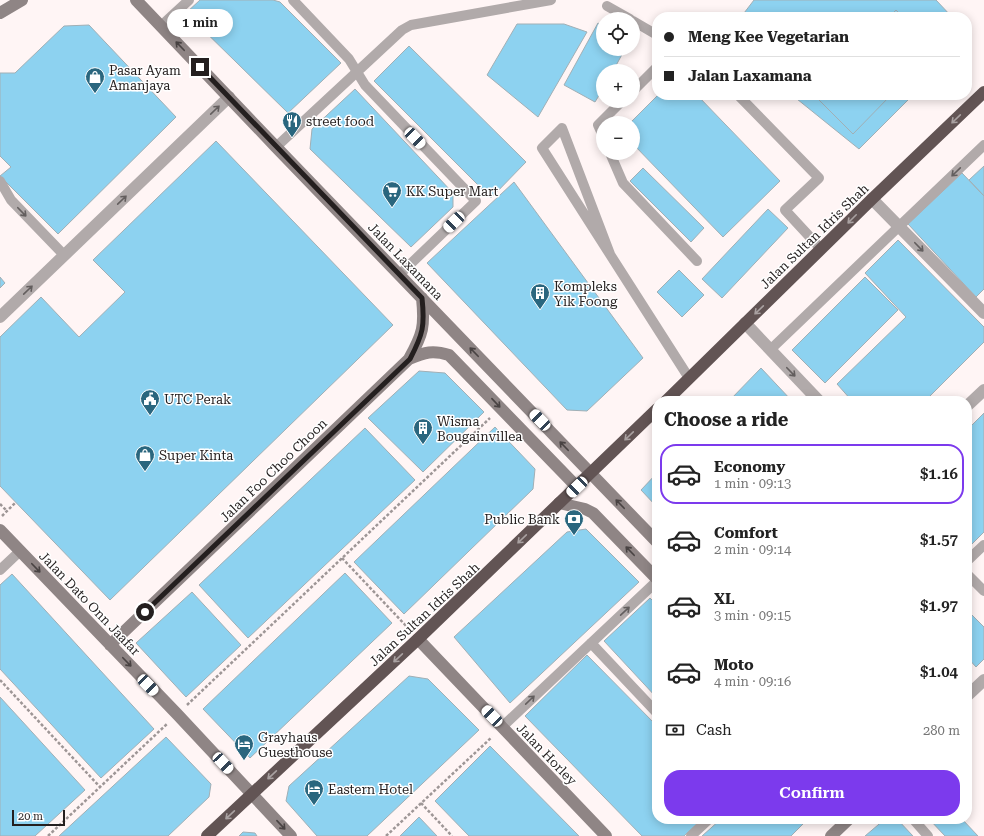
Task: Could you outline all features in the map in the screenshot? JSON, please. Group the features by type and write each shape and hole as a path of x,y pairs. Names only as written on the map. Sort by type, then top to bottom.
{"highway":[{"name":"Jalan Sultan Idris Shah","path":"671,396 872,199 984,92"},
{"name":"Jalan Sultan Idris Shah","path":"207,836 418,639 652,414"}],"street":[{"path":"0,13 22,0"},
{"name":"Jalan Laxamana","path":"136,0 652,537"},
{"path":"0,317 229,97"},
{"path":"872,199 982,309"},
{"name":"Jalan Foo Choo Choon","path":"110,645 410,359 423,330 424,317 422,298"},
{"path":"745,324 814,396"},
{"path":"410,359 424,352 438,351 449,355 577,487"},
{"path":"972,401 984,390"},
{"path":"560,503 585,509 593,513 652,575"},
{"name":"Jalan Dato Onn Jaafar","path":"0,530 177,714 291,836"},
{"name":"Jalan Horley","path":"418,639 606,836"},
{"path":"972,691 984,680"},
{"path":"831,836 844,824"}],"lane":[{"path":"161,26 189,0"},
{"path":"293,0 349,59 365,85 476,201 400,274"},
{"path":"276,147 402,30 411,25 551,0"},
{"path":"607,6 618,12"},
{"path":"640,25 652,32"},
{"path":"640,84 652,72"},
{"path":"743,100 819,178 785,210 821,249"},
{"path":"607,116 615,108"},
{"path":"610,254 562,128 542,148 689,378"},
{"path":"770,350 984,145"},
{"path":"613,160 623,183 697,261"},
{"path":"0,181 11,200 64,255"},
{"path":"972,556 984,545"},
{"path":"0,570 20,551"},
{"path":"972,579 984,591"},
{"path":"502,727 652,585"},
{"path":"591,643 652,708"},
{"path":"691,836 704,824"},
{"path":"917,824 928,836"}],"path":[{"path":"48,836 501,408"},
{"path":"0,518 16,502"},
{"path":"0,504 7,511"},
{"path":"342,558 418,639"},
{"path":"0,680 100,787"},
{"path":"386,836 502,727"},
{"path":"421,803 452,836"}],"building":[{"path":"200,0 273,0 280,2 341,63 288,113 186,13"},
{"path":"754,0 936,0 947,12 745,12"},
{"path":"517,24 564,24 587,32 538,117 487,75"},
{"path":"89,25 176,117 58,234 0,176 11,167 0,156 0,73 15,73 64,26"},
{"path":"596,27 596,56 621,56 617,64 596,64 595,102 564,85"},
{"path":"409,46 526,162 491,198 374,81"},
{"path":"355,89 453,193 453,207 411,247 310,149 312,129"},
{"path":"653,100 702,100 780,181 723,237 640,151 640,116 637,116"},
{"path":"798,100 908,100 859,149"},
{"path":"819,100 886,100 853,134"},
{"name":"UTC Perak","path":"216,141 393,325 110,600 0,486 0,337 41,297 79,337 125,292 93,260"},
{"path":"984,166 984,196 969,180"},
{"path":"643,168 704,228 691,242 630,181"},
{"path":"962,173 984,196 984,289 976,297 908,224"},
{"name":"Kompleks Yik Foong","path":"514,182 643,358 587,411 567,410 427,263"},
{"path":"768,209 788,228 722,298 702,279"},
{"path":"898,240 984,327 984,342 930,396 848,396 837,384 906,317 865,273"},
{"path":"679,270 704,295 682,317 657,292"},
{"path":"0,277 5,283 0,288"},
{"path":"865,277 898,310 825,383 792,350"},
{"path":"761,368 787,396 734,396"},
{"name":"Wisma Bougainvillea","path":"419,371 445,373 484,412 423,472 368,418"},
{"path":"984,413 984,532 972,544 972,425"},
{"path":"495,427 535,469 533,489 404,614 354,562"},
{"path":"365,428 415,480 248,638 199,585"},
{"path":"652,478 652,502 641,490"},
{"path":"586,529 639,582 510,703 454,637 567,532"},
{"path":"345,573 392,623 250,758 203,709"},
{"path":"12,574 154,729 101,778 0,669 0,585"},
{"path":"192,592 241,645 186,697 136,643"},
{"path":"650,598 652,600 652,693 604,641"},
{"path":"972,615 984,627 984,659 976,667 972,663"},
{"path":"587,655 652,721 652,824 697,824 684,836 642,836 525,716"},
{"path":"409,676 428,679 479,730 367,836 317,836 286,801 289,786"},
{"path":"0,697 85,790 35,836 0,836"},
{"path":"166,737 211,784 209,797 168,836 59,836"},
{"path":"490,746 579,836 469,836 435,801"},
{"path":"419,817 437,836 400,836"},
{"path":"715,824 803,824 791,836 702,836"},
{"path":"879,824 902,824 913,836 865,836"},
{"path":"934,824 967,824 978,836 945,836"},
{"path":"243,832 255,833 257,836 239,836"}],"place":[{"name":"Pasar Ayam Amanjaya","path":"95,94"},
{"name":"street food","path":"292,138"},
{"name":"KK Super Mart","path":"392,208"},
{"name":"Kompleks Yik Foong","path":"540,310"},
{"name":"UTC Perak","path":"150,416"},
{"name":"Wisma Bougainvillea","path":"423,445"},
{"name":"Super Kinta","path":"145,472"},
{"name":"Public Bank","path":"574,536"},
{"name":"Grayhaus Guesthouse","path":"244,761"},
{"name":"Eastern Hotel","path":"314,806"}],"route":[{"path":"145,612 410,359 423,330 424,317 422,298 200,67"}]}
